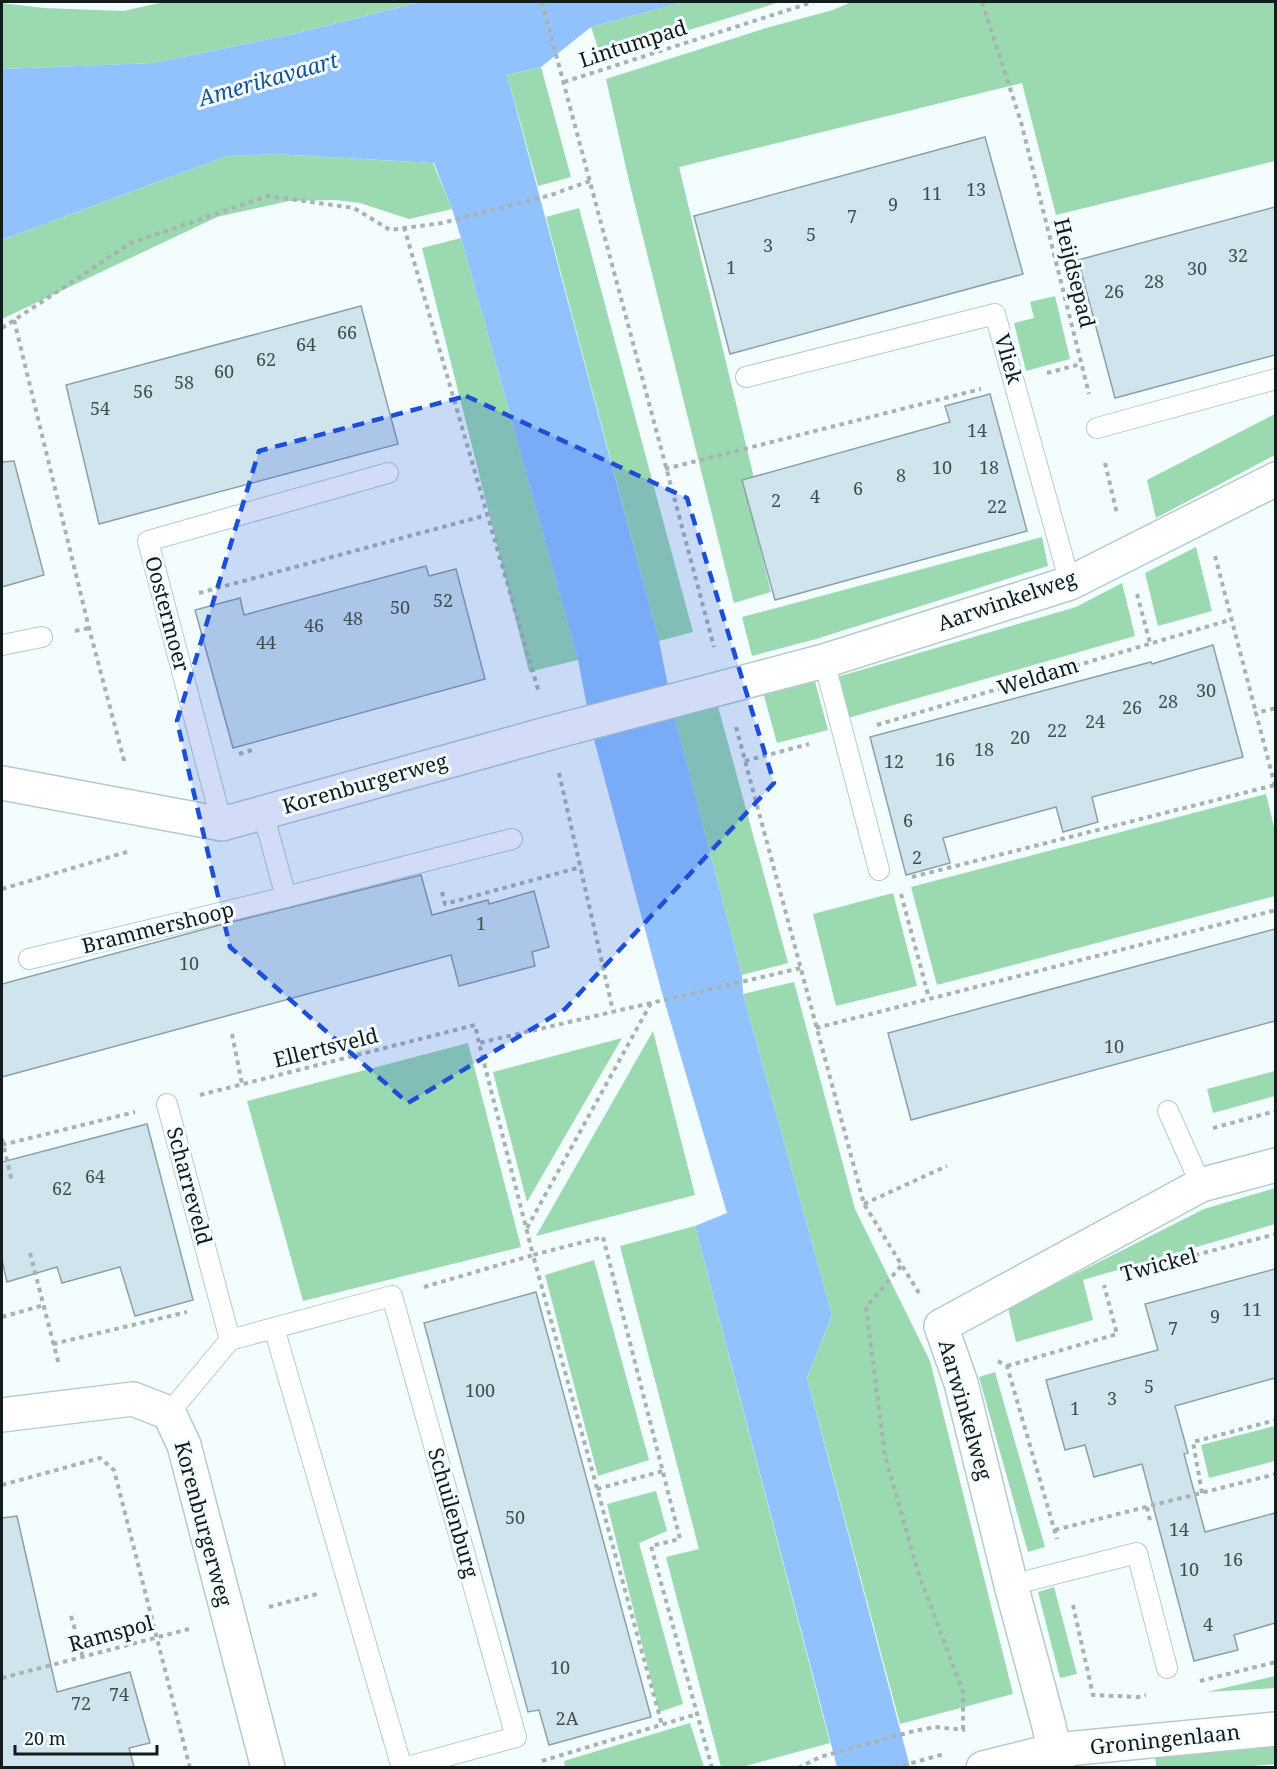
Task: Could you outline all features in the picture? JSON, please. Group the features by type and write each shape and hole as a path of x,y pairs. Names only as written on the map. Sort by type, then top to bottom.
{"street":[{"name":"Aarwinkelweg","path":"725,687 824,661 1070,583 1275,479"},
{"name":"Korenburgerweg","path":"2,783 222,824 563,729 725,687"},
{"name":"Aarwinkelweg","path":"1056,1759 961,1383 941,1326 1201,1185 1275,1165"},
{"name":"Korenburgerweg","path":"2,1415 133,1399 169,1413 184,1445 268,1767"},
{"name":"Groningenlaan","path":"983,1767 1275,1729"}],"lane":[{"name":"Vliek","path":"746,377 995,314 1070,583"},
{"path":"1097,428 1275,379"},
{"name":"Oostermoer","path":"222,824 148,542 388,473"},
{"path":"2,645 42,637"},
{"path":"824,661 879,870"},
{"path":"263,813 286,897"},
{"name":"Brammershoop","path":"29,959 512,839"},
{"name":"Scharreveld","path":"167,1104 230,1340"},
{"path":"1168,1111 1201,1185"},
{"path":"169,1413 230,1340 392,1296"},
{"name":"Schuilenburg","path":"274,1328 403,1767 516,1737 392,1296"},
{"path":"1011,1585 1137,1553 1167,1668"}],"path":[{"path":"542,2 559,62"},
{"name":"Lintumpad","path":"564,82 813,2"},
{"name":"Heijdsepad","path":"982,2 1021,122 1127,554"},
{"path":"2,328 131,243 268,196 354,208 390,230 442,224 551,195 590,181"},
{"path":"404,227 488,515 563,729 581,867 613,1011"},
{"path":"14,320 89,628 137,808"},
{"path":"665,469 1081,364"},
{"path":"163,603 488,515"},
{"path":"909,878 1275,786 1204,515"},
{"name":"Weldam","path":"746,761 843,735 1233,619"},
{"path":"1256,714 1275,708"},
{"path":"2,889 134,850"},
{"path":"434,859 445,904 581,867"},
{"path":"901,892 929,998"},
{"path":"816,1028 1275,910"},
{"path":"662,1725 533,1254 479,1043 801,968"},
{"path":"527,1228 651,1003"},
{"name":"Ellertsveld","path":"167,1104 475,1025 479,1043"},
{"path":"232,1035 242,1084"},
{"name":"Scharreveld","path":"2,1145 167,1104"},
{"path":"1180,1137 1275,1111"},
{"path":"2,1139 12,1182"},
{"path":"864,1204 947,1166"},
{"name":"Twickel","path":"1126,1274 1275,1234"},
{"path":"392,1296 533,1254 603,1237 680,1539 651,1546 712,1767"},
{"path":"30,1252 69,1407"},
{"path":"901,1266 866,1307 885,1456 919,1575 963,1692 963,1730"},
{"name":"Twickel","path":"1007,1366 1117,1334 1103,1280"},
{"path":"53,1344 221,1304"},
{"path":"2,1317 44,1305"},
{"path":"1202,1493 1192,1442 1275,1420"},
{"path":"2,1485 100,1458 114,1470 190,1767"},
{"path":"597,1489 663,1471"},
{"path":"1055,1530 1275,1474"},
{"name":"Ramspol","path":"2,1678 229,1619 348,1584"},
{"path":"70,1616 83,1657"},
{"path":"1193,1683 1275,1662"},
{"path":"1138,1697 1150,1694"},
{"path":"542,1761 697,1714"},
{"path":"798,1767 820,1757 914,1731"},
{"path":"894,1767 922,1760"}],"highlighted area":[{"path":"466,396 687,498 774,783 565,1009 408,1103 230,947 177,721 259,451"}],"green space":[{"path":"164,2 421,2 289,35 153,63 2,69 2,3 44,8 123,11"},
{"path":"684,2 780,2 601,57 591,27"},
{"path":"851,2 1275,2 1275,161 1056,215 1022,83 679,167 760,503 751,511 771,592 734,603 629,181 606,79 766,28 833,10"},
{"path":"541,67 571,177 538,186 507,75"},
{"path":"275,154 433,163 452,209 409,219 360,203 335,200 289,201 217,217 2,319 2,240 227,156"},
{"path":"579,208 693,632 659,641 546,217"},
{"path":"461,238 578,660 529,672 422,248"},
{"path":"1055,296 1070,359 1026,371 1014,323 1034,318 1030,302"},
{"path":"1275,414 1275,455 1156,518 1147,480"},
{"path":"1042,537 1048,566 816,639 752,656 742,617"},
{"path":"1196,547 1212,611 1158,626 1145,573"},
{"path":"1122,583 1135,636 848,718 837,677 1076,607"},
{"path":"814,678 828,730 777,743 763,692"},
{"path":"716,699 788,963 742,975 673,711"},
{"path":"1266,794 1275,831 1275,896 937,985 911,887"},
{"path":"893,893 917,986 836,1006 813,914"},
{"path":"794,982 855,1209 930,1361 1013,1694 900,1724 807,1378 832,1315 743,994"},
{"path":"653,1031 695,1195 536,1236"},
{"path":"622,1038 527,1202 493,1072"},
{"path":"468,1043 521,1247 303,1301 247,1101"},
{"path":"1275,1071 1275,1096 1213,1113 1207,1089"},
{"path":"1275,1188 1275,1224 1083,1280 1093,1320 1016,1342 1008,1308 1204,1209"},
{"path":"695,1226 830,1743 742,1767 721,1767 666,1557 699,1549 620,1246"},
{"path":"594,1260 649,1460 598,1476 545,1275"},
{"path":"995,1372 1045,1547 1028,1552 979,1377"},
{"path":"1275,1426 1275,1461 1209,1478 1201,1445"},
{"path":"656,1491 667,1531 639,1543 683,1704 659,1712 607,1504"},
{"path":"1054,1587 1077,1674 1060,1678 1038,1592"},
{"path":"1275,1676 1275,1688 1207,1692"},
{"path":"690,1723 704,1767 565,1767 564,1761"},
{"path":"1275,1741 1275,1764 1234,1768 1156,1767 1155,1752"}],"water":[{"name":"Amerikavaart","path":"421,2 684,2 591,27 541,67 507,75 659,641 673,711 742,975 743,994 832,1315 807,1378 910,1767 837,1767 695,1226 727,1213 662,993 592,732 578,660 461,238 434,163 275,154 227,156 2,240 2,69 153,63 289,35"}],"building":[{"path":"985,137 1023,274 730,354 694,216"},
{"path":"1275,207 1275,355 1115,398 1078,260"},
{"path":"361,306 398,444 99,524 66,385"},
{"path":"990,394 1027,531 775,600 742,480 950,422 945,406"},
{"path":"14,461 44,575 2,587 2,462"},
{"path":"426,566 429,576 456,569 485,679 233,748 195,610 240,598 244,615"},
{"path":"1213,645 1243,757 1092,797 1098,822 1063,832 1056,807 943,838 950,863 906,875 870,737 1151,662 1152,664"},
{"path":"421,875 432,915 488,900 489,904 534,891 549,947 532,952 535,966 459,986 451,955 2,1077 2,984 216,926"},
{"path":"1275,929 1275,1021 911,1120 888,1033"},
{"path":"147,1124 193,1300 135,1316 120,1267 62,1283 57,1267 7,1282 2,1260 2,1162"},
{"path":"1275,1269 1275,1378 1175,1406 1188,1453 1184,1454 1205,1532 1275,1513 1275,1623 1234,1635 1238,1650 1194,1661 1142,1464 1094,1477 1085,1445 1065,1450 1046,1380 1158,1350 1145,1304"},
{"path":"536,1292 651,1717 549,1745 539,1710 528,1712 424,1323"},
{"path":"17,1516 57,1692 130,1672 150,1743 129,1748 134,1767 2,1767 2,1518"}]}
